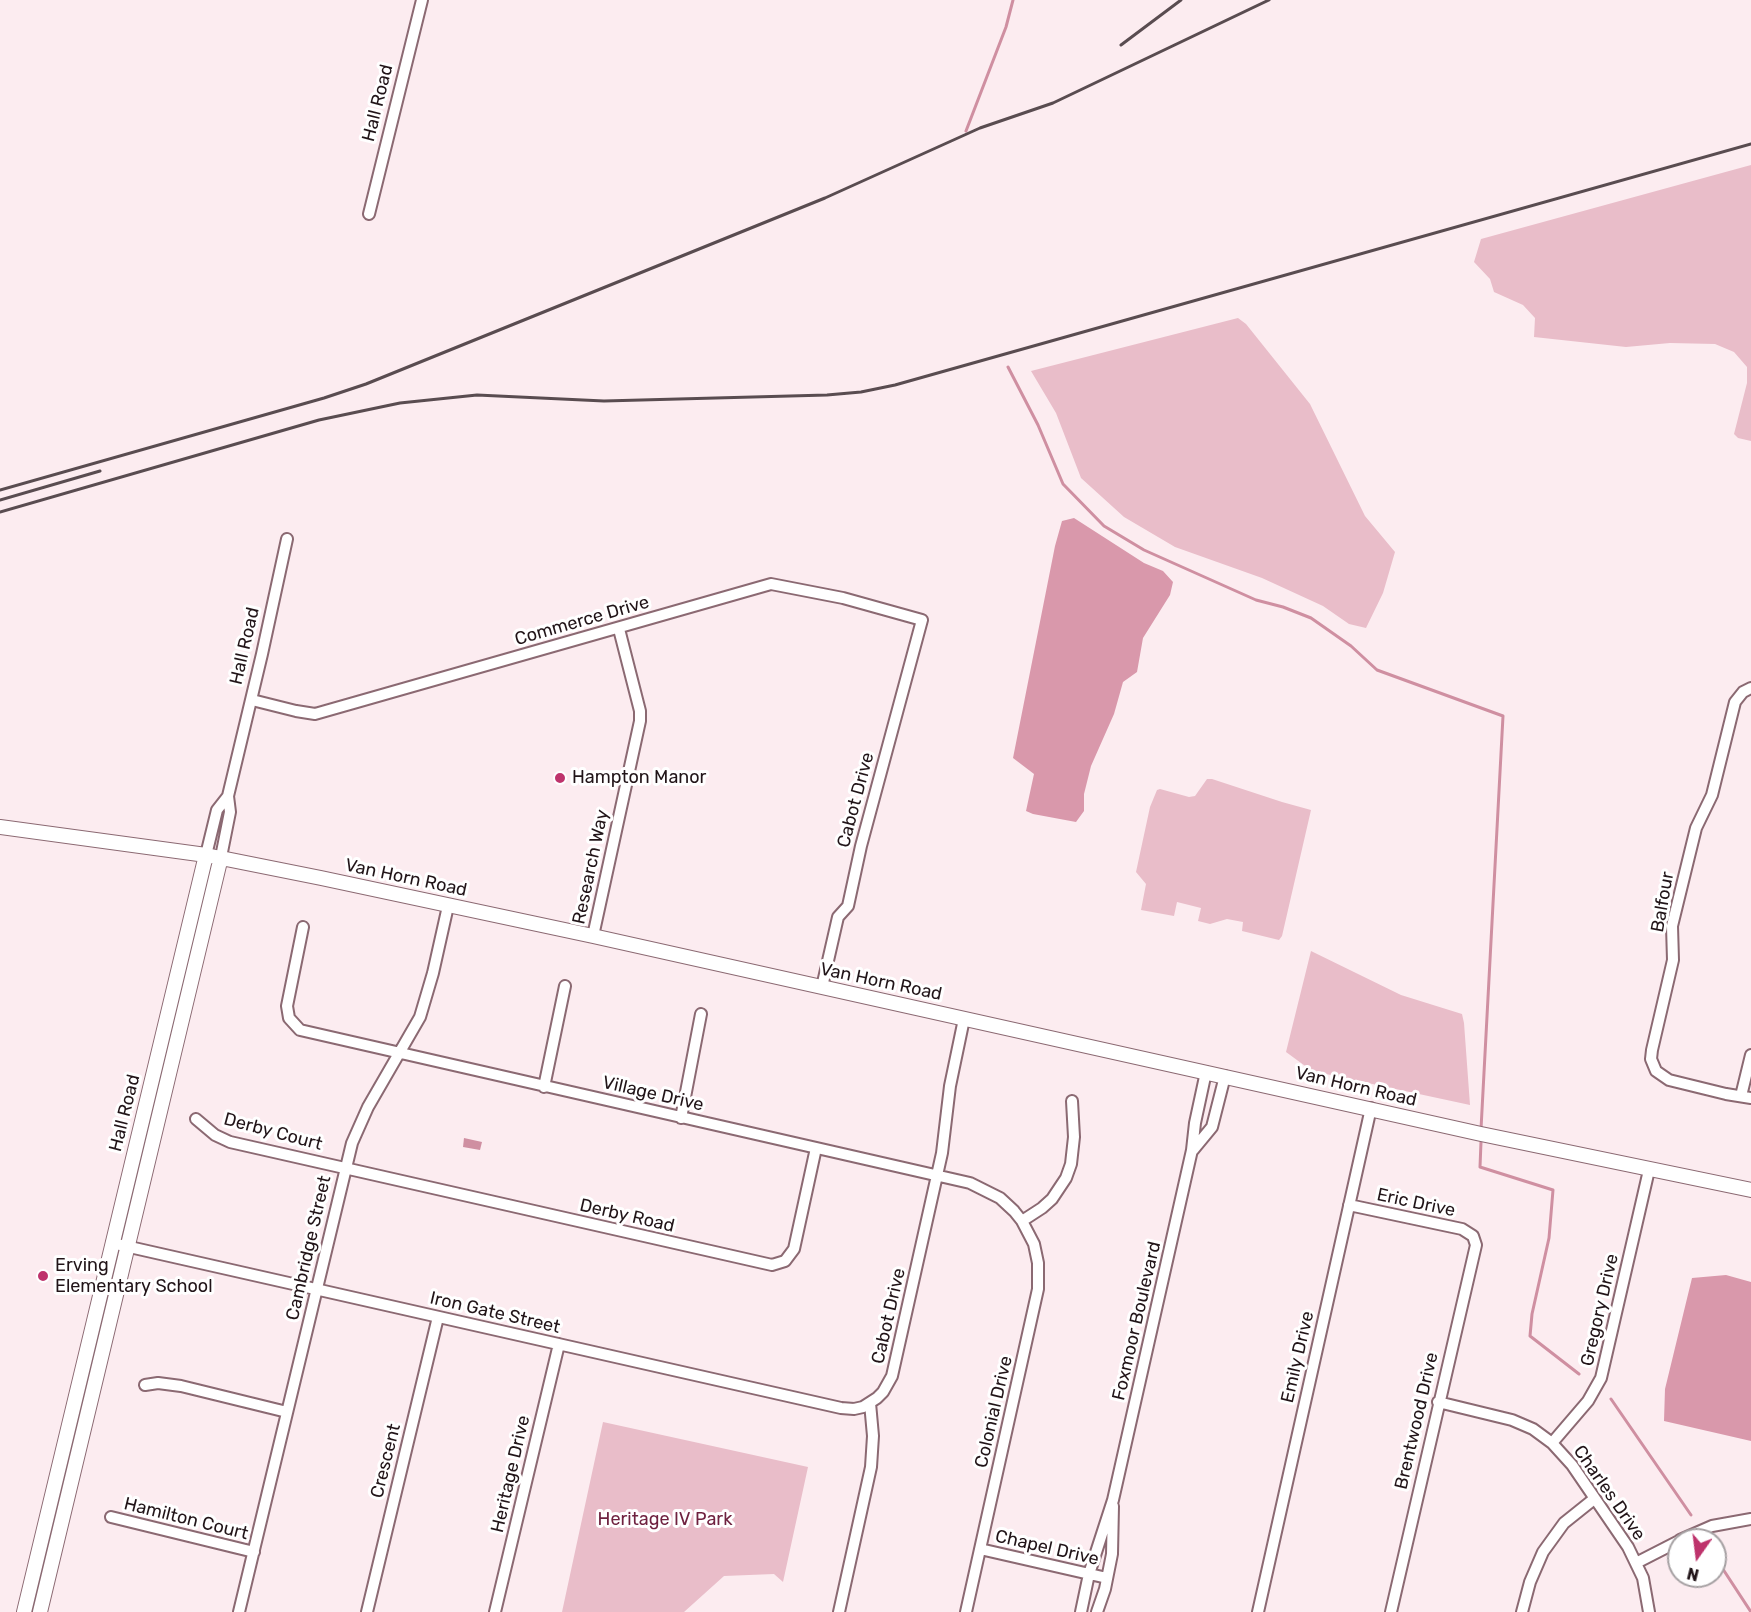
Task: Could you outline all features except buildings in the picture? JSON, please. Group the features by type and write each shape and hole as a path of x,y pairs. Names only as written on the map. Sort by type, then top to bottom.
{"main road":[{"name":"Van Horn Road","path":"0,827 221,857 593,936 1649,1170 1751,1190"},
{"name":"Hall Road","path":"24,1612 206,855"},
{"name":"Hall Road","path":"40,1612 221,857"},
{"path":"131,1167 146,1171"},
{"path":"65,1443 80,1446"}],"street":[{"name":"Hall Road","path":"369,214 422,0"},
{"name":"Hall Road","path":"221,857 230,812 228,796 252,700 287,539"},
{"name":"Commerce Drive","path":"252,700 315,714 771,584 843,598 922,620"},
{"name":"Cabot Drive","path":"822,987 838,917 848,906 861,846 922,620"},
{"name":"Research Way","path":"593,936 640,722 639,704 619,628"},
{"name":"Balfour","path":"1746,1097 1669,1080 1656,1071 1651,1059 1673,960 1672,926 1696,828 1712,795 1735,702 1743,692 1751,688"},
{"name":"Hall Road","path":"206,855 218,810 228,796"},
{"name":"Cambridge Street","path":"239,1612 345,1169 360,1123 415,1028 424,1007 448,906"},
{"name":"Village Drive","path":"303,927 287,1006 289,1018 300,1030 970,1184 989,1191 1007,1204 1022,1221"},
{"path":"544,1087 565,986"},
{"path":"681,1118 701,1014"},
{"name":"Cabot Drive","path":"870,1403 883,1392 892,1376 945,1137 950,1086 964,1019"},
{"path":"1746,1097 1751,1055"},
{"name":"Foxmoor Boulevard","path":"1081,1612 1089,1574 1113,1500 1192,1150 1195,1123 1206,1072"},
{"name":"Foxmoor Boulevard","path":"1192,1150 1212,1127 1225,1076"},
{"path":"1022,1221 1052,1199 1066,1178 1071,1164 1074,1137 1072,1101"},
{"name":"Emily Drive","path":"1258,1612 1371,1108"},
{"name":"Derby Court","path":"196,1119 215,1135 230,1142 345,1169"},
{"name":"Derby Road","path":"345,1169 772,1265 785,1261 794,1248 816,1148"},
{"name":"Gregory Drive","path":"1552,1443 1588,1401 1601,1377 1649,1170"},
{"name":"Eric Drive","path":"1349,1206 1462,1229 1470,1233 1474,1239"},
{"name":"Colonial Drive","path":"966,1612 1038,1288 1039,1272 1036,1253 1022,1221"},
{"name":"Brentwood Drive","path":"1390,1612 1468,1273 1476,1251 1474,1239"},
{"name":"Iron Gate Street","path":"112,1243 841,1408 854,1409 870,1403"},
{"name":"Crescent","path":"367,1612 438,1317"},
{"name":"Heritage Drive","path":"495,1612 559,1344"},
{"path":"145,1385 158,1383 181,1386 287,1412"},
{"name":"Charles Drive","path":"1438,1402 1512,1420 1533,1429 1552,1443 1572,1465 1636,1563 1647,1594 1649,1612"},
{"path":"838,1612 871,1467 873,1436 870,1403"},
{"path":"1522,1612 1530,1582 1543,1552 1564,1523 1594,1499"},
{"name":"Foxmoor Boulevard","path":"1097,1612 1107,1578 1114,1529 1113,1500"},
{"name":"Hamilton Court","path":"111,1517 254,1552"},
{"path":"1707,1528 1751,1519"},
{"path":"1636,1563 1667,1547"},
{"name":"Chapel Drive","path":"980,1549 1107,1578"}],"green space":[{"path":"1751,165 1751,441 1738,438 1734,434 1747,383 1747,367 1734,352 1715,344 1670,343 1626,347 1534,337 1535,318 1523,305 1494,292 1490,279 1474,262 1481,239"},
{"path":"1238,318 1246,324 1310,404 1365,516 1395,552 1383,593 1366,628 1349,624 1323,606 1262,578 1175,547 1124,517 1081,478 1056,413 1031,371"},
{"path":"1207,779 1311,810 1282,936 1279,940 1242,931 1243,922 1227,919 1210,924 1198,921 1201,908 1177,902 1174,916 1141,910 1146,884 1136,872 1150,807 1157,790 1189,797 1195,796"},
{"path":"1311,951 1401,995 1462,1014 1470,1105 1312,1071 1286,1052"},
{"name":"Heritage IV Park","path":"603,1422 808,1467 783,1582 774,1574 724,1576 684,1612 562,1612"}],"shaded area":[{"path":"1074,518 1144,563 1163,571 1173,582 1170,595 1143,638 1137,672 1123,682 1114,714 1091,766 1084,794 1084,811 1076,822 1026,811 1034,774 1013,758 1055,546 1062,521"},
{"path":"464,1138 482,1142 480,1150 463,1147"},
{"path":"1726,1275 1751,1282 1751,1441 1664,1421 1665,1389 1692,1278"}],"waterway":[{"path":"966,131 1006,27 1013,0"},
{"path":"1008,367 1038,425 1063,484 1104,526 1144,550 1256,600 1311,618 1351,646 1377,670 1503,716 1481,1129"},
{"path":"1481,1142 1480,1167 1553,1190 1549,1238 1532,1314 1530,1336 1579,1374"},
{"path":"1611,1399 1691,1515"},
{"path":"1727,1575 1751,1612"}],"railway":[{"path":"1121,45 1181,0"},
{"path":"0,490 366,384 825,198 980,128 1053,103 1269,0"},
{"path":"0,512 319,420 400,403 477,395 604,401 827,395 861,392 895,385 1751,144"},
{"path":"0,500 100,471"}],"place":[{"name":"Hampton Manor","path":"560,778"},
{"name":"Erving Elementary School","path":"43,1276"}]}
